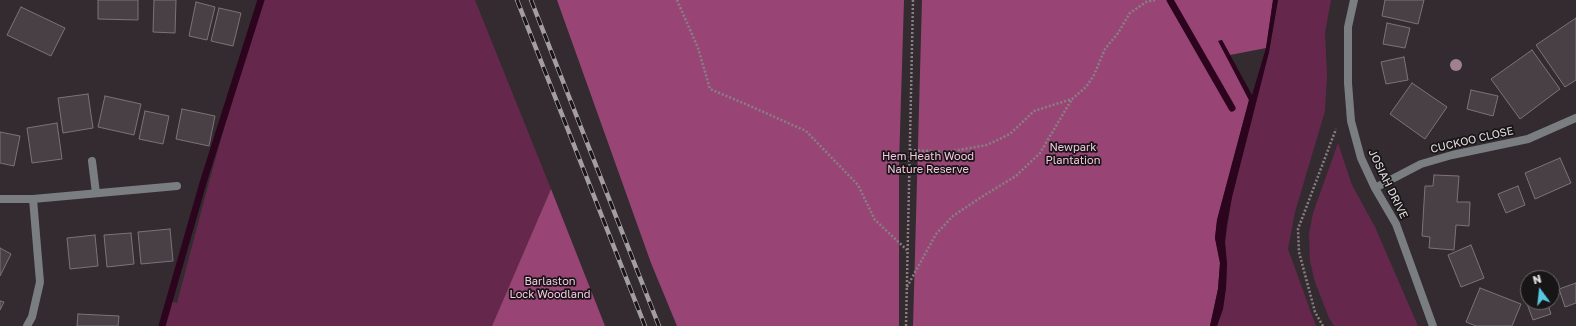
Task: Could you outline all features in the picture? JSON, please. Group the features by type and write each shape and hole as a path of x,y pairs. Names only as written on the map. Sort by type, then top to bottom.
{"street":[{"name":"JOSIAH DRIVE","path":"1354,0 1348,27 1348,83 1351,121 1361,158 1375,188 1396,224 1433,326"},
{"name":"CUCKOO CLOSE","path":"1375,188 1421,164 1452,155 1528,139 1576,118"},
{"path":"92,161 96,193"},
{"path":"0,200 33,199 177,186"},
{"path":"27,326 32,317 40,282 33,199"}],"path":[{"path":"677,0 698,48 710,89 806,131 858,185 875,220 907,250"},
{"path":"906,326 913,0"},
{"path":"906,288 936,234 953,216 1016,176 1040,152 1072,99 1086,87 1094,75 1105,49 1118,33 1130,13 1146,2 1155,0"},
{"path":"910,150 947,152 987,145 1010,134 1034,111 1072,99"},
{"path":"1323,326 1315,312 1299,252 1298,229 1336,128"}],"shaded area":[{"path":"259,0 475,0 551,189 492,326 162,326 169,301 177,303"},
{"path":"1273,0 1278,0 1269,52 1232,197 1227,224 1225,242 1227,264 1226,288 1223,309 1217,326 1210,326 1218,289 1220,263 1215,238 1217,220 1249,100 1218,41 1222,40 1252,95 1266,48"},
{"path":"1278,0 1331,0 1325,33 1327,75 1325,111 1295,212 1288,249 1316,326 1217,326 1223,309 1226,288 1227,264 1225,242 1232,197 1269,52"},
{"path":"1338,143 1352,185 1375,227 1418,326 1334,326 1329,318 1315,282 1310,261 1309,234 1313,213"}],"green space":[{"path":"557,0 904,0 899,164 899,326 677,326 651,263"},
{"name":"Newpark Plantation","path":"922,0 1273,0 1266,48 1230,55 1222,40 1219,41 1249,100 1217,220 1215,238 1220,263 1218,289 1210,326 913,326"},
{"name":"Barlaston Lock Woodland","path":"551,189 605,326 492,326"}],"building":[{"path":"98,0 138,0 138,20 98,19"},
{"path":"154,0 176,0 175,33 153,32"},
{"path":"1385,0 1424,0 1418,24 1382,16"},
{"path":"196,2 215,7 207,40 189,36"},
{"path":"21,7 65,28 51,56 7,35"},
{"path":"219,8 241,13 233,46 211,41"},
{"path":"1576,18 1576,80 1565,87 1536,45"},
{"path":"1387,23 1410,28 1405,48 1383,44"},
{"path":"1532,50 1560,89 1520,119 1491,79"},
{"path":"1404,57 1408,80 1386,84 1381,62"},
{"path":"1412,83 1447,107 1425,139 1390,114"},
{"path":"1471,90 1498,96 1493,116 1467,109"},
{"path":"88,94 93,128 63,133 58,98"},
{"path":"105,96 141,104 134,135 98,127"},
{"path":"182,109 215,116 209,146 176,139"},
{"path":"145,111 169,116 163,144 139,139"},
{"path":"57,123 62,159 32,163 27,128"},
{"path":"0,132 20,136 14,166 0,163"},
{"path":"1560,158 1571,183 1535,199 1525,173"},
{"path":"1434,175 1459,176 1457,202 1470,202 1469,226 1456,225 1454,250 1429,248 1430,237 1422,236 1425,186 1433,186"},
{"path":"1518,186 1525,205 1506,213 1498,194"},
{"path":"170,229 173,261 141,264 138,232"},
{"path":"131,233 134,264 107,267 104,235"},
{"path":"95,235 98,266 70,269 67,238"},
{"path":"1471,245 1484,278 1461,287 1448,255"},
{"path":"0,248 11,254 0,276"},
{"path":"1576,283 1576,303 1565,307 1560,289"},
{"path":"1480,288 1520,304 1512,326 1476,326 1466,322"},
{"path":"0,301 4,302 0,310"},
{"path":"1529,310 1550,310 1551,314 1533,320"},
{"path":"78,314 119,316 118,326 77,326"}],"waterway":[{"path":"162,326 203,183 261,0"},
{"path":"1170,0 1232,108"}],"railway":[{"path":"517,0 645,326"},
{"path":"531,0 659,326"}],"park label":[{"name":"Hem Heath Wood Nature Reserve","path":"928,163"}]}
